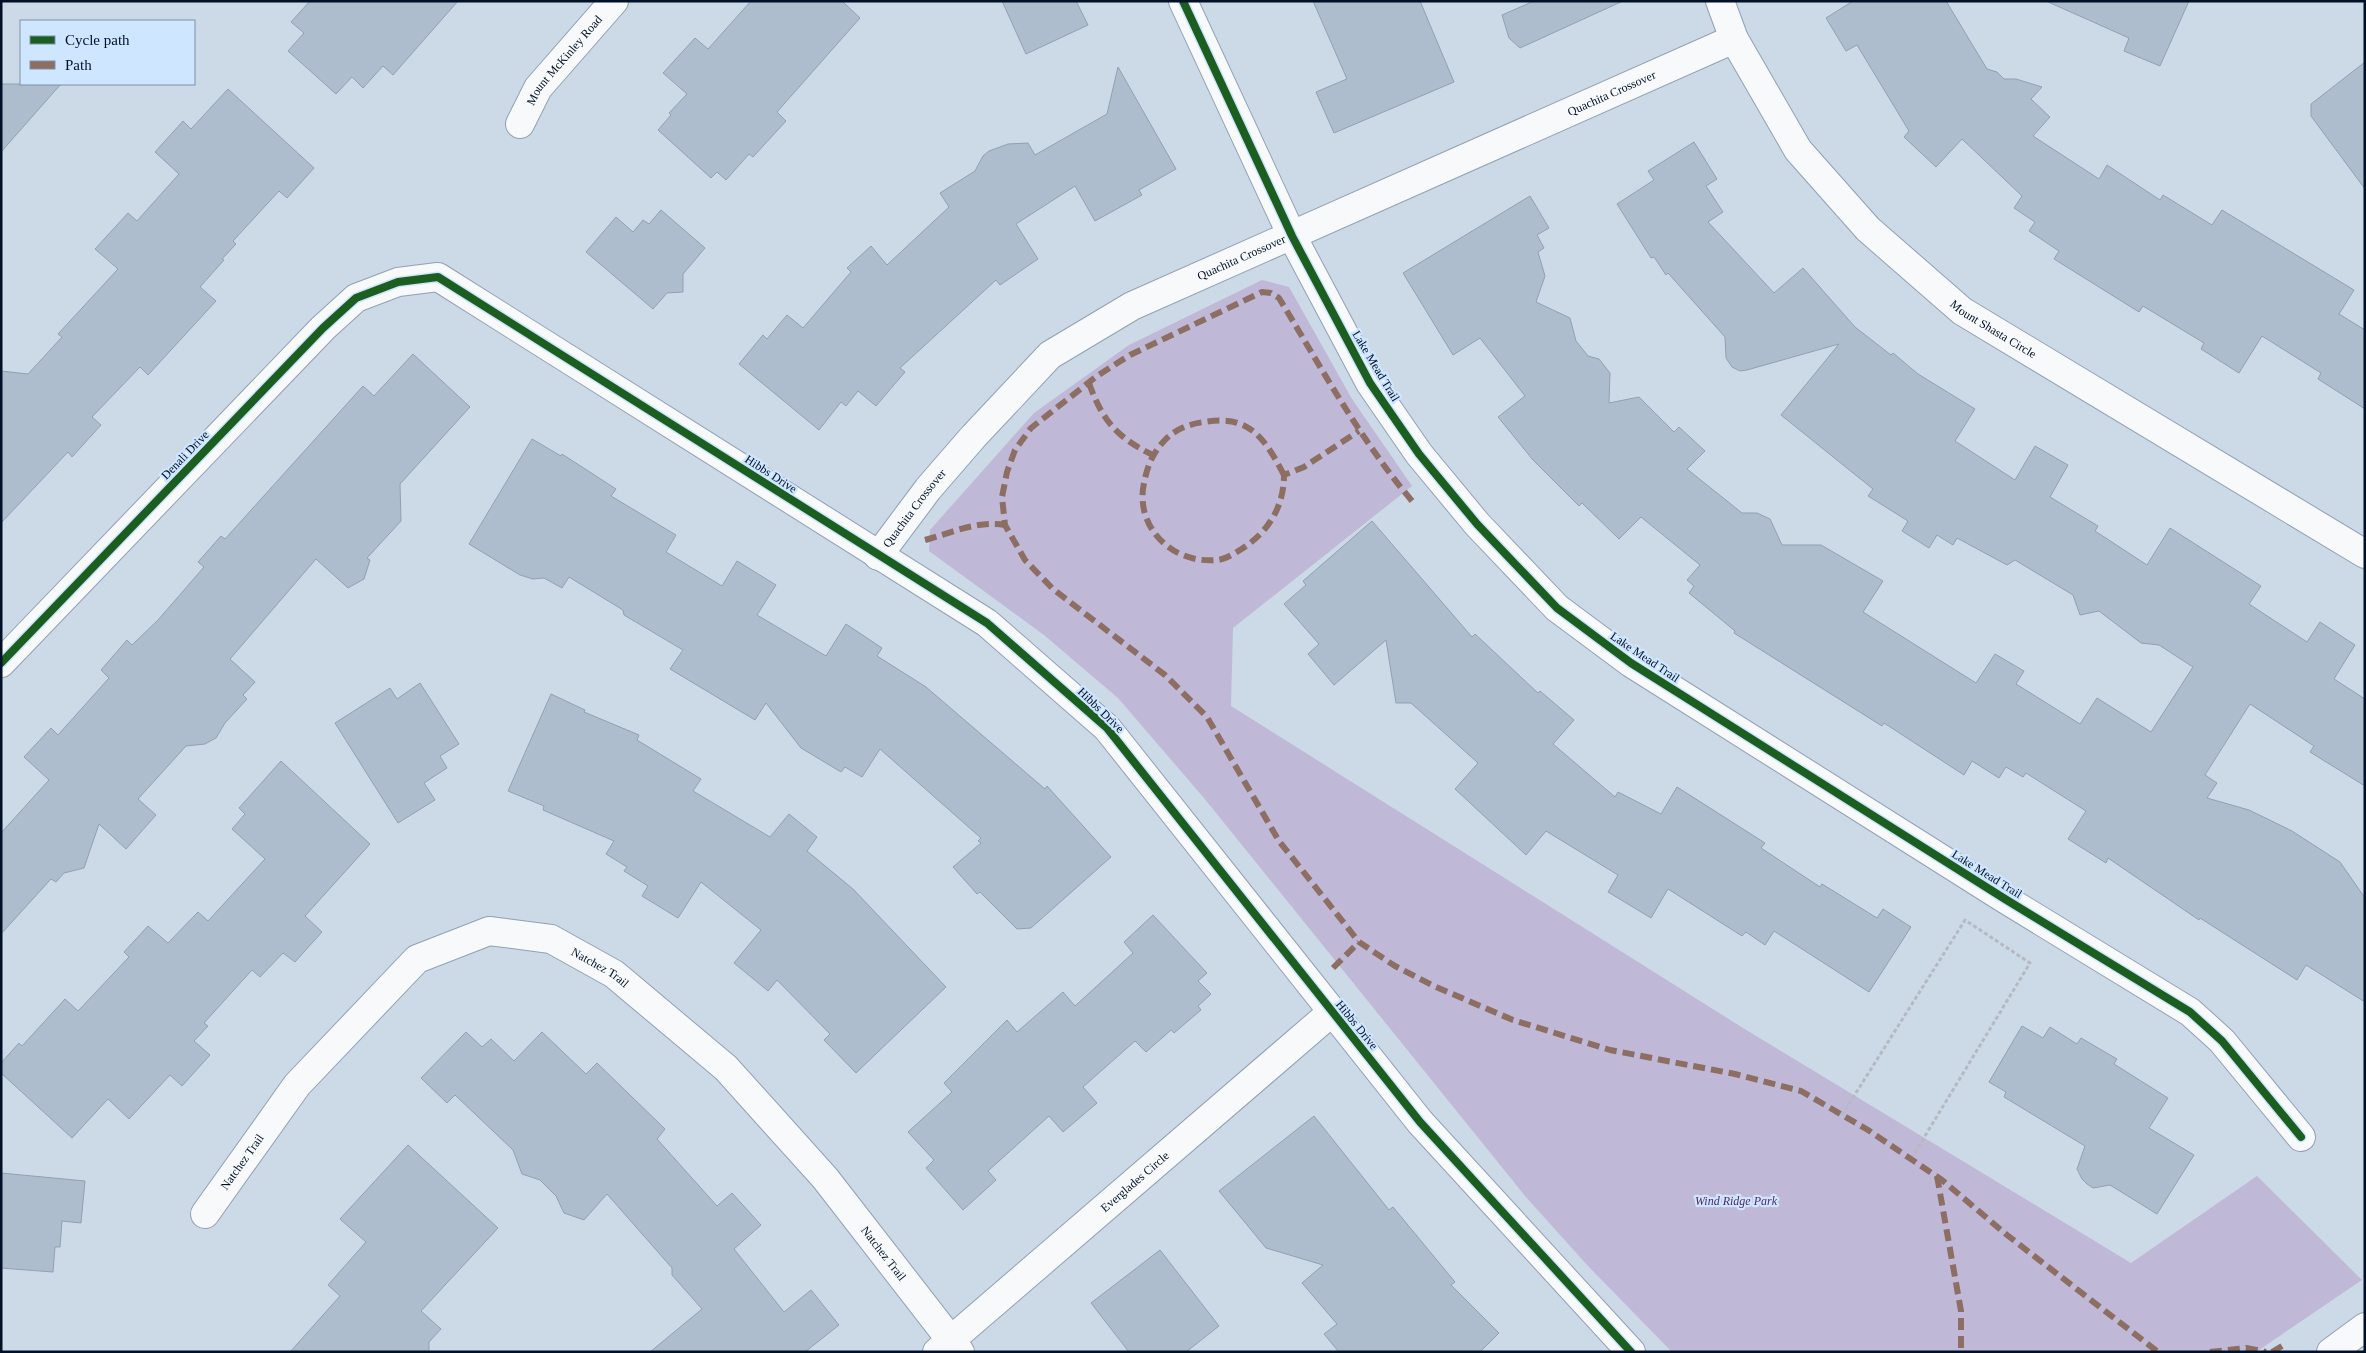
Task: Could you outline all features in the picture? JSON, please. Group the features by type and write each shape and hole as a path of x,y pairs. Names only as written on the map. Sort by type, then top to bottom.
{"street":[{"name":"Mount McKinley Road","path":"520,124 538,88 614,1"},
{"name":"Lake Mead Trail","path":"1183,1 1292,236 1370,383 1419,454 1477,524 1557,608 1631,663 2005,899 2190,1012 2222,1041 2301,1137"},
{"name":"Mount Shasta Circle","path":"1720,1 1734,39 1798,150 1868,229 1962,311 2365,554"},
{"name":"Quachita Crossover","path":"878,556 928,489 973,436 1050,355 1132,306 1734,39"},
{"name":"Hibbs Drive","path":"398,282 438,277 987,623 1107,728 1420,1122 1631,1352"},
{"name":"Denali Drive","path":"1,663 323,328 356,298 398,282"},
{"name":"Natchez Trail","path":"206,1214 297,1085 417,959 489,931 551,939 614,974 726,1068 825,1178 949,1348"},
{"name":"Everglades Circle","path":"949,1348 1332,1012"},
{"path":"2331,1352 2365,1328"}],"path":[{"path":"1842,1115 1965,920 2030,962 1910,1159"}],"green space":[{"name":"Wind Ridge Park","path":"1262,280 1289,287 1352,399 1412,486 1233,628 1231,706 1743,1028 2131,1263 2257,1176 2362,1280 2256,1352 1672,1352 1588,1266 1526,1197 1204,798 1118,698 1044,635 929,551 930,530 1034,413 1129,345"}],"building":[{"path":"310,1 458,1 393,75 383,66 363,88 352,77 336,94 288,51 304,33 291,22"},
{"path":"751,1 842,1 860,18 777,112 786,121 753,157 749,154 726,180 717,172 711,178 658,130 671,115 669,113 687,94 663,73 695,38 708,49"},
{"path":"1002,1 1076,1 1088,25 1026,54"},
{"path":"1313,1 1420,1 1454,82 1334,133 1316,92 1347,79"},
{"path":"1534,1 1623,1 1520,48 1509,38 1502,15"},
{"path":"1853,1 1946,1 1987,69 1997,72 2004,79 2016,79 2042,87 2031,99 2050,117 2033,136 2099,179 2107,165 2160,200 2163,195 2212,225 2222,210 2354,290 2339,314 2365,330 2365,409 2318,379 2321,373 2262,336 2239,373 2201,349 2204,343 2143,306 2139,312 2054,259 2059,251 2029,231 2035,222 2014,208 2022,196 1962,139 1936,167 1904,137 1909,131 1857,45 1846,51 1826,18"},
{"path":"2046,1 2189,1 2160,66 2124,51 2129,38"},
{"path":"2365,62 2365,189 2311,116 2311,104"},
{"path":"1118,67 1176,169 1139,190 1142,195 1095,221 1075,186 1016,224 1038,259 1000,285 996,280 900,368 905,372 876,406 858,391 846,406 841,402 819,430 739,364 763,335 767,339 787,315 803,328 851,272 847,268 871,246 887,265 949,207 940,193 975,171 983,156 989,151 1008,144 1028,143 1035,155 1107,114"},
{"path":"1,84 60,85 1,152"},
{"path":"228,89 314,168 287,198 279,191 233,241 236,244 200,287 216,301 148,375 140,367 92,417 101,425 72,457 68,452 1,523 1,371 28,374 62,337 58,334 118,269 95,249 128,213 137,221 179,174 155,152 183,121 191,129"},
{"path":"1694,142 1717,179 1706,186 1723,212 1708,222 1774,293 1803,268 1855,327 1891,355 1893,353 1918,374 1975,409 1955,441 2015,480 2035,446 2068,465 2050,497 2098,526 2095,531 2147,565 2170,528 2261,586 2249,604 2307,642 2320,622 2355,645 2334,679 2365,699 2365,786 2310,752 2314,746 2250,704 2205,775 2217,783 2207,798 2249,810 2292,831 2340,862 2365,898 2365,1002 2306,965 2297,980 2200,918 2199,920 2108,858 2106,863 2068,839 2086,811 2026,773 2023,777 2006,767 1999,778 1972,761 1964,775 1884,723 1882,726 1734,633 1735,631 1689,593 1694,586 1687,580 1700,565 1641,517 1619,539 1582,503 1579,506 1533,460 1498,417 1525,396 1480,338 1453,355 1403,273 1530,196 1549,228 1537,235 1544,248 1538,252 1545,276 1536,302 1570,318 1576,341 1588,356 1599,359 1610,373 1609,403 1639,397 1674,432 1679,427 1705,451 1687,469 1742,513 1757,513 1770,519 1782,545 1821,545 1883,581 1863,612 1976,683 1995,654 2024,671 2016,684 2080,724 2097,698 2151,732 2193,667 2159,645 2141,643 2099,611 2080,615 2073,595 2015,560 2007,565 1957,538 1953,545 1937,535 1929,548 1902,531 1908,521 1868,496 1873,489 1781,415 1839,344 1747,370 1740,371 1732,367 1726,358 1725,337 1668,273 1666,275 1654,257 1651,258 1617,204 1654,180 1648,171"},
{"path":"661,210 705,248 683,274 683,292 667,293 653,309 586,252 616,217 633,232 643,220 649,224"},
{"path":"413,354 470,407 400,484 401,521 367,558 370,560 364,579 348,588 316,559 230,659 255,682 243,695 247,699 225,723 216,738 205,744 186,746 138,799 156,815 126,849 99,824 84,868 64,873 56,882 51,879 1,934 1,833 49,780 24,757 51,728 58,735 109,678 101,670 127,640 132,645 158,620 204,567 198,562 221,536 225,539 363,386 374,396"},
{"path":"532,439 561,456 562,454 616,489 611,496 676,535 666,552 722,586 737,561 776,585 757,615 826,656 846,624 882,648 877,656 926,687 1045,789 1047,786 1111,857 1031,928 1017,929 980,892 977,894 953,867 981,843 978,841 981,838 880,749 862,777 845,767 841,772 801,748 766,703 755,720 670,669 683,650 624,615 623,610 569,577 562,588 544,578 533,579 520,575 469,544"},
{"path":"1372,521 1472,637 1475,634 1538,693 1540,691 1574,720 1553,744 1615,797 1618,792 1661,814 1677,787 1765,843 1761,848 1820,887 1822,884 1877,918 1883,909 1911,927 1869,992 1774,931 1765,945 1746,932 1742,936 1668,889 1651,918 1608,892 1618,875 1546,831 1526,855 1455,789 1478,763 1411,703 1396,703 1386,640 1334,685 1308,654 1319,644 1284,604 1306,585 1303,581"},
{"path":"420,683 459,744 440,756 447,768 424,783 435,800 398,823 335,723 390,688 397,699"},
{"path":"551,694 585,710 584,712 639,735 637,740 701,779 693,791 770,837 789,814 817,837 807,851 853,889 946,987 856,1073 824,1040 830,1034 777,980 768,991 734,963 761,930 701,882 678,918 642,896 648,886 624,871 627,867 606,854 614,841 543,810 544,806 508,791"},
{"path":"281,761 370,844 305,916 322,932 295,962 283,953 260,977 252,970 204,1023 208,1026 194,1041 210,1055 182,1086 170,1075 129,1119 108,1099 72,1138 1,1073 1,1063 19,1043 22,1046 65,999 78,1011 129,957 124,952 148,926 168,943 198,912 208,921 265,859 232,829 245,814 239,808"},
{"path":"1153,915 1207,973 1198,981 1211,994 1198,1006 1201,1010 1174,1033 1171,1030 1146,1052 1135,1041 1083,1087 1097,1103 1063,1132 1049,1116 988,1171 996,1180 963,1210 926,1168 934,1160 908,1132 952,1092 944,1083 1007,1020 1017,1032 1063,992 1075,1006 1133,953 1124,942"},
{"path":"2022,1026 2043,1038 2050,1027 2077,1044 2081,1038 2117,1059 2114,1064 2168,1098 2149,1128 2194,1155 2157,1214 2110,1185 2093,1188 2087,1184 2077,1169 2085,1146 2004,1097 2006,1092 1989,1082"},
{"path":"466,1032 482,1047 491,1039 514,1061 542,1032 586,1074 597,1063 665,1129 657,1139 717,1206 732,1193 761,1225 734,1249 784,1312 811,1290 839,1325 805,1352 650,1352 702,1309 672,1275 672,1268 607,1194 584,1220 564,1213 556,1196 540,1180 522,1174 513,1150 455,1095 447,1103 421,1078"},
{"path":"1314,1116 1389,1210 1393,1207 1455,1282 1451,1285 1499,1333 1480,1352 1339,1352 1324,1334 1337,1324 1302,1283 1323,1265 1266,1248 1219,1191"},
{"path":"408,1145 498,1228 421,1311 441,1329 429,1342 429,1352 290,1352 340,1296 328,1285 366,1242 340,1219"},
{"path":"1,1173 85,1181 81,1223 62,1221 60,1247 55,1247 53,1272 1,1268"},
{"path":"1160,1250 1219,1326 1186,1352 1129,1352 1091,1303"}],"marked path":[{"path":"1412,501 1358,427 1279,298 1271,293 1262,292 1130,355 1097,376 1031,428 1015,450 1007,472 1002,497 1005,525 1025,560 1053,589 1165,675 1207,717 1279,841 1359,942 1395,966 1434,986 1513,1020 1610,1050 1735,1074 1801,1091 1868,1130 1942,1180 2007,1235 2158,1352"},
{"path":"1089,383 1099,407 1112,426 1120,435 1140,449 1153,455"},
{"path":"1284,475 1270,450 1254,432 1245,426 1233,422 1220,421 1198,423 1173,433 1156,452 1146,475 1143,489 1143,504 1153,531 1162,542 1174,550 1201,560 1226,558 1250,543 1266,527 1281,498 1284,475 1304,467 1359,431"},
{"path":"925,540 985,524 1005,525"},
{"path":"1333,968 1359,942"},
{"path":"1937,1176 1961,1311 1961,1352"},
{"path":"2272,1352 2282,1346"},
{"path":"2210,1352 2246,1348 2266,1352"}],"cycle path":[{"path":"1183,1 1292,236 1370,383 1419,454 1477,524 1557,608 1631,663 2005,899 2190,1012 2222,1041 2301,1137"},
{"path":"1,663 323,328 356,298 398,282 438,277 987,623 1107,728 1420,1122 1631,1352"}]}
